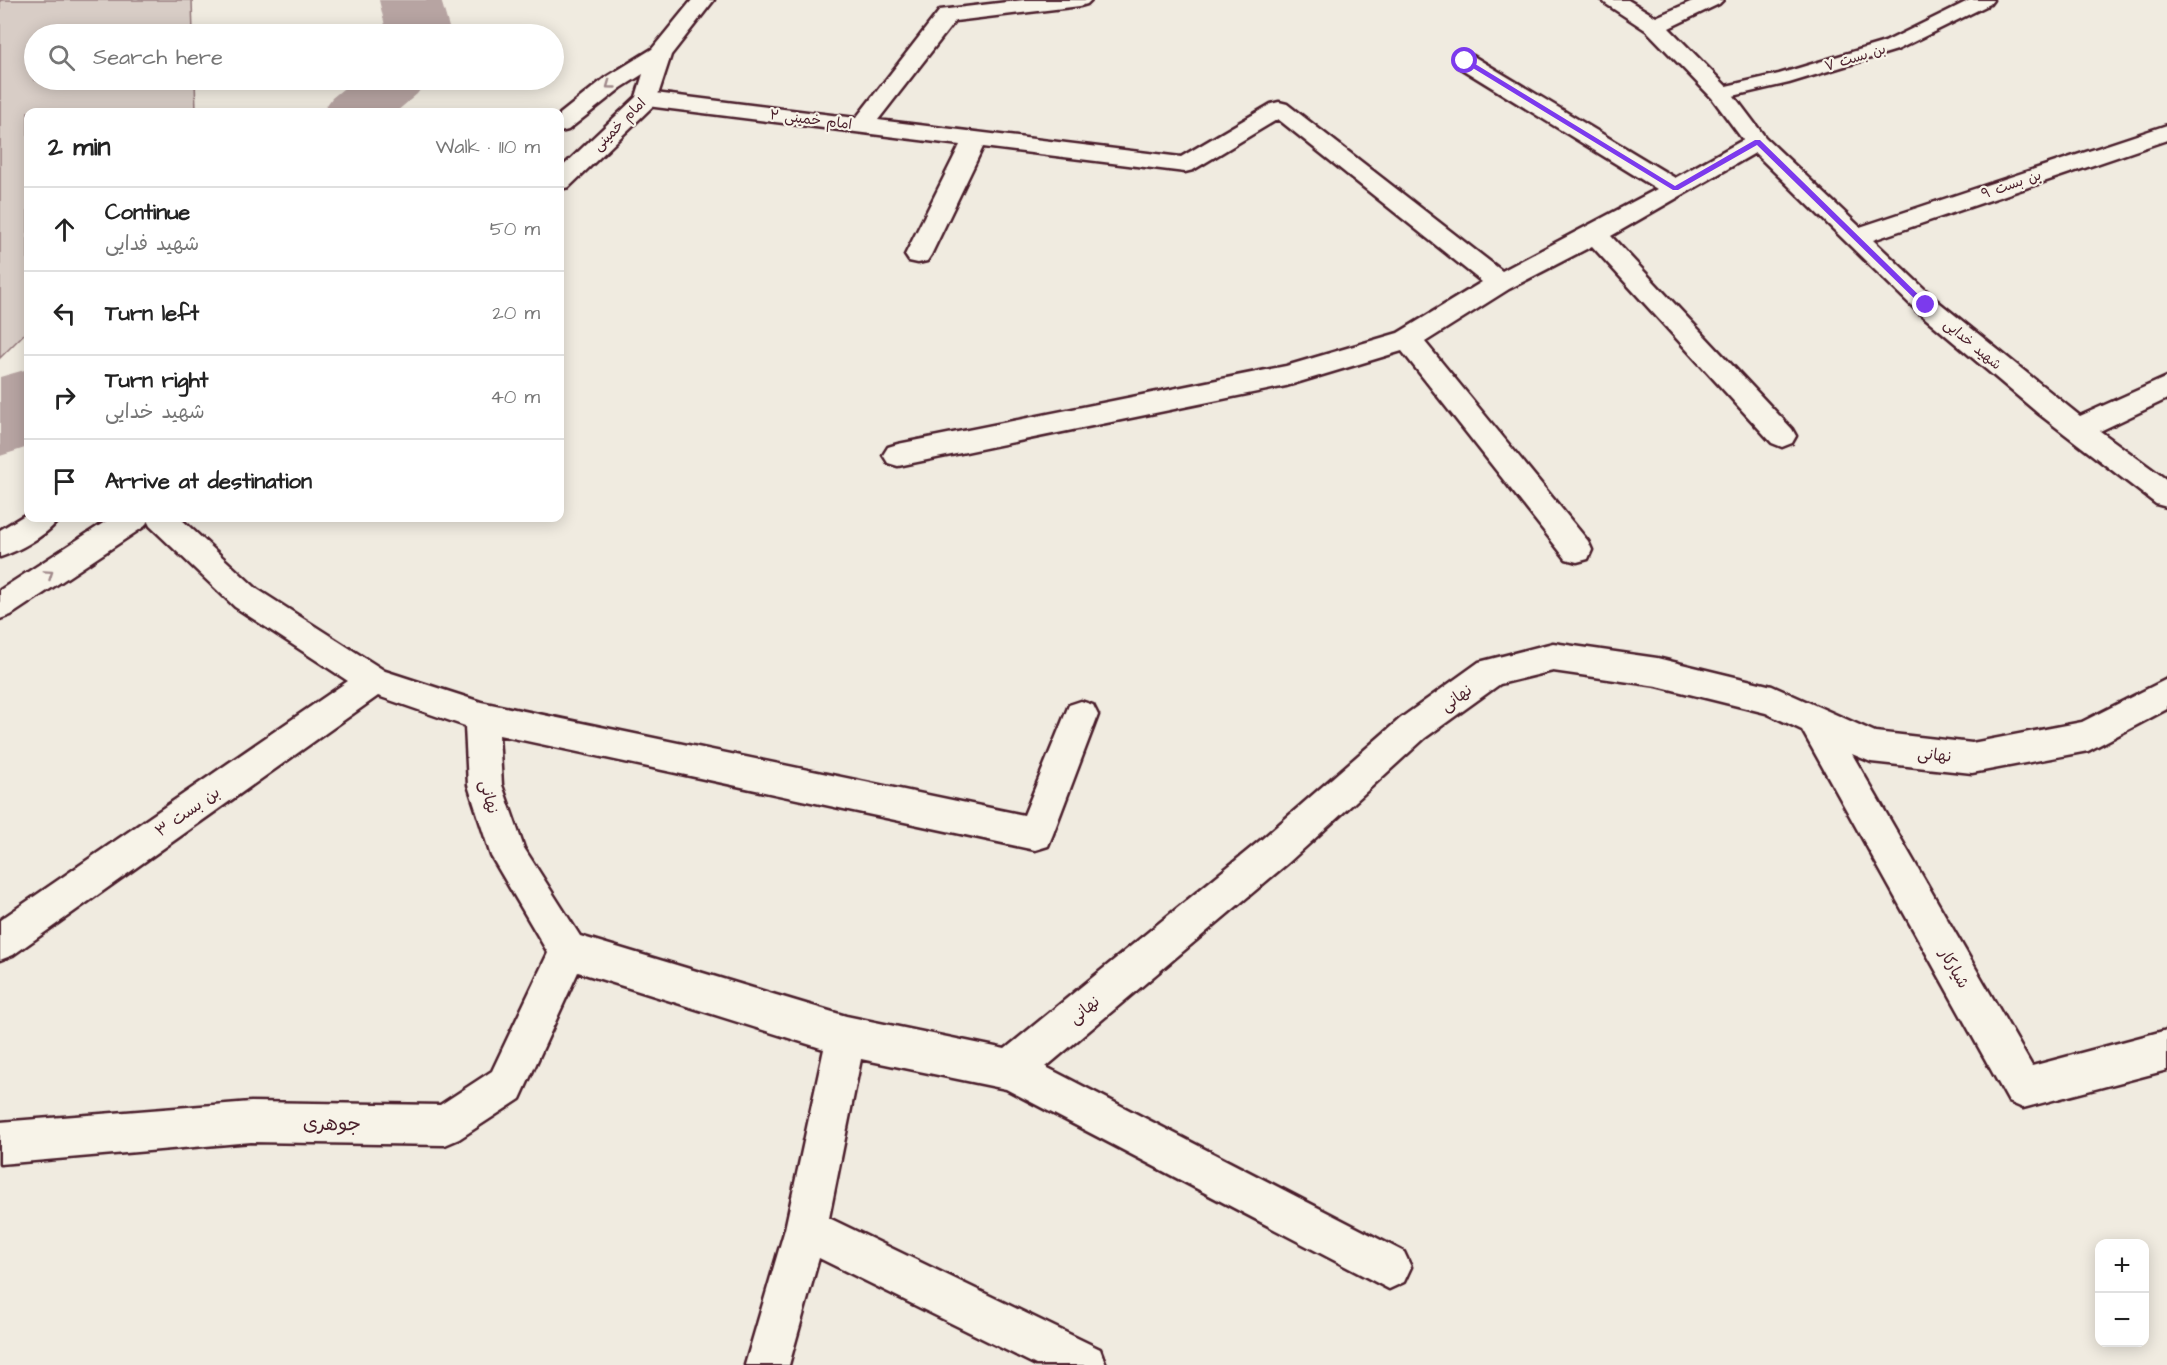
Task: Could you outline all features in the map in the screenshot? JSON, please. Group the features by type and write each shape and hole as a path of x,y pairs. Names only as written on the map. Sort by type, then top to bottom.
{"street":[{"path":"861,125 948,15 1080,0"},
{"name":"شهید خدایی","path":"1613,0 1655,26 1720,93 1757,142 1926,305 2078,429 2167,496"},
{"path":"1655,26 1713,0"},
{"name":"امام خمینی","path":"564,178 647,99 660,54 695,4"},
{"name":"امام خمینی","path":"564,122 613,82 660,54"},
{"path":"1465,61 1675,189"},
{"name":"امام خمینی ۲","path":"647,99 1185,165 1279,109 1500,283"},
{"name":"بن بست ۹","path":"1855,237 2167,132"},
{"path":"918,255 975,139"},
{"path":"898,455 1286,376 1408,340 1500,283 1595,234 1757,142"},
{"path":"1595,234 1782,435"},
{"path":"1408,340 1577,550"},
{"path":"2078,429 2167,387"},
{"path":"0,545 37,522"},
{"path":"0,606 128,522"},
{"path":"165,522 246,598 374,681 481,717 1035,834 1081,715"},
{"name":"نهانی","path":"1011,1070 1275,851 1413,728 1491,672 1553,657 1657,672 1772,700 1871,747 1972,758 2088,736 2167,693"},
{"name":"بن بست ۳","path":"0,942 374,681"},
{"name":"نهانی","path":"481,717 485,785 508,856 568,951"},
{"name":"شیارکار","path":"1814,720 2023,1088 2167,1050"},
{"path":"568,951 846,1036 1011,1070 1389,1268"},
{"name":"جوهری","path":"0,1143 251,1122 445,1125 506,1085 568,951"},
{"path":"767,1365 806,1229 846,1036"},
{"path":"806,1229 1084,1365"}],"lane":[{"name":"بن بست ۷","path":"1720,93 1783,79 1891,46 1984,0"}],"shaded area":[{"path":"0,0 192,0 193,24 24,24 24,90 195,90 196,108 24,108 24,334 0,358"}],"waterway":[{"path":"410,0 416,24"},
{"path":"361,108 382,90"},
{"path":"0,425 24,403"}],"route":[{"path":"1465,61 1675,189 1757,142 1926,305"}]}
